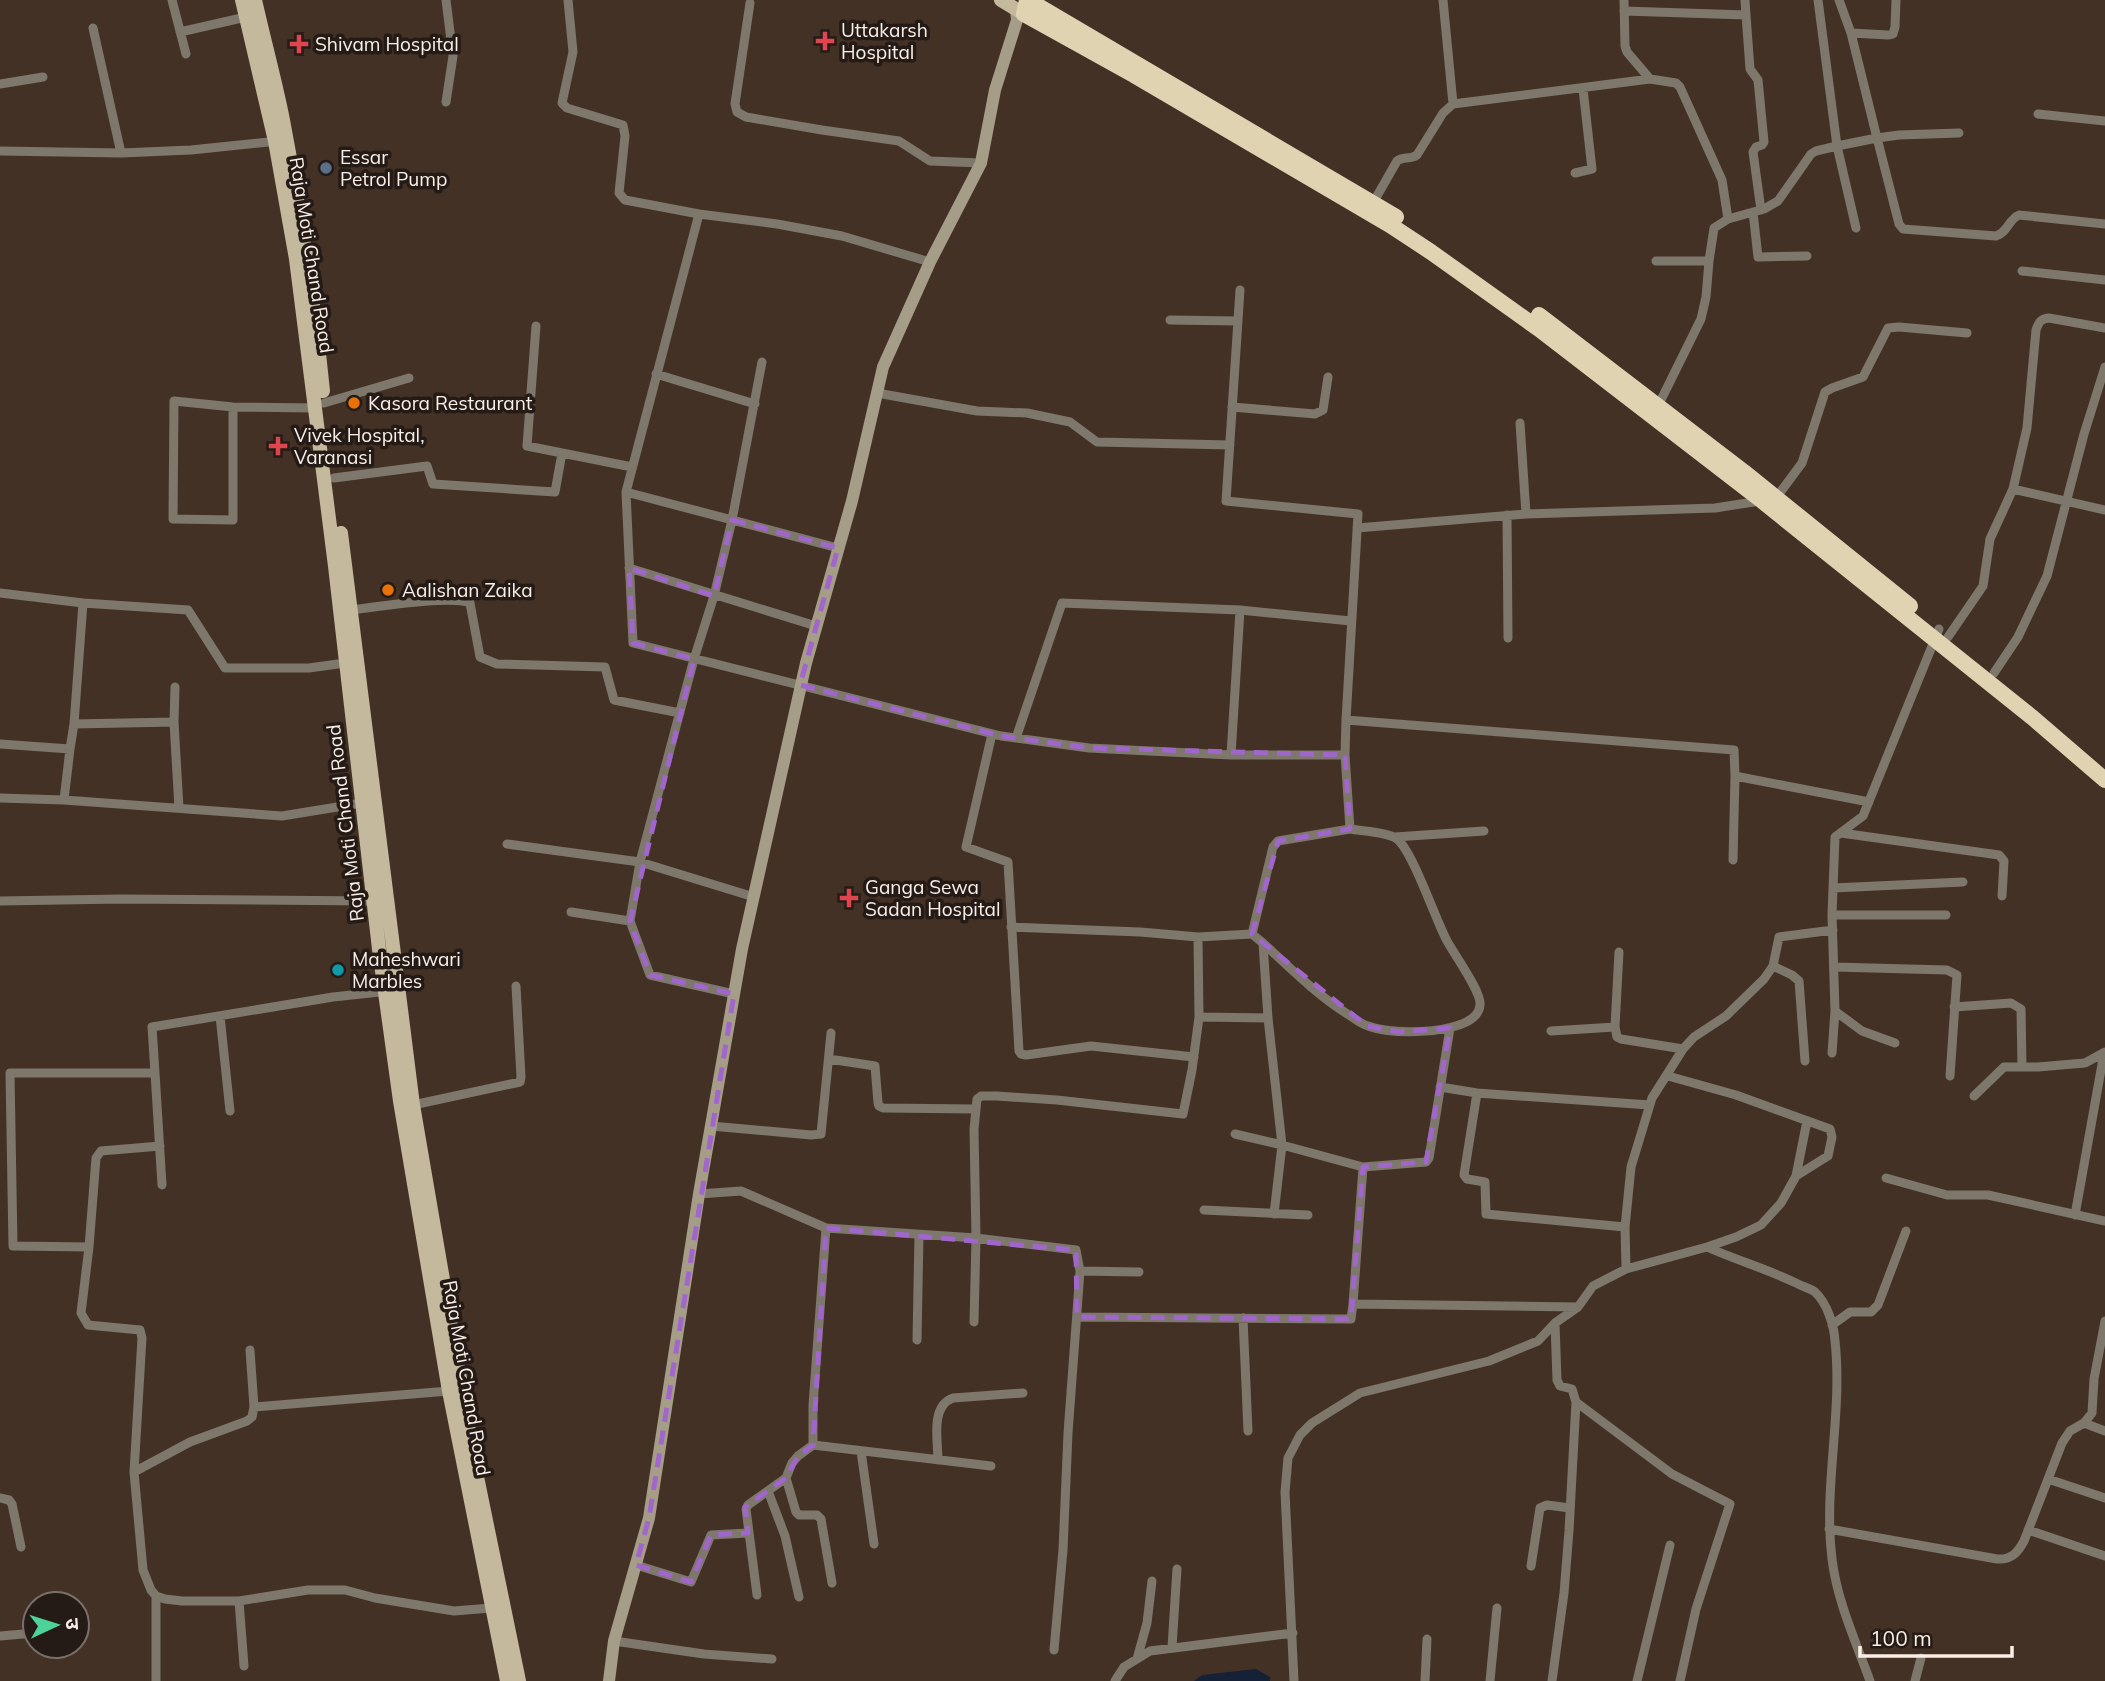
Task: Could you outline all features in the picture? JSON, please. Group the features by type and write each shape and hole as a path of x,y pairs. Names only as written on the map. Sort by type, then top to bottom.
{"highway":[{"path":"1022,7 1373,203 1468,264 1658,406 1864,576 1994,673 2105,766"},
{"path":"1022,7 1431,252 1769,499"},
{"path":"1941,635 2105,780"}],"main road":[{"name":"Raja Moti Chand Road","path":"242,0 281,141 296,259 320,406 345,663 373,901 391,991 402,1115 449,1391 507,1681"},
{"path":"255,0 281,141"},
{"path":"1000,0 1022,7"},
{"path":"320,406 334,478 351,610 391,991 476,1472 519,1681"}],"street":[{"path":"172,0 186,54"},
{"path":"446,0 453,55 446,102"},
{"path":"568,0 573,52 562,100 564,106 623,125 625,136 620,197 699,214 842,236 930,262"},
{"path":"1443,0 1454,104"},
{"path":"1624,0 1624,39 1627,52 1650,79"},
{"path":"1745,0 1750,69 1757,78 1764,142 1753,152 1758,257 1807,256"},
{"path":"1818,0 1837,146 1856,228"},
{"path":"1839,0 1851,33 1899,224 1903,229 1996,236 2002,234 2012,218 2019,215 2105,224"},
{"path":"1851,33 1893,34 1896,0"},
{"path":"750,3 735,104 737,112 746,117 822,131 899,141 930,161 981,163"},
{"path":"609,1681 614,1641 649,1518 699,1194 734,994 800,685 852,501 883,367 930,262 981,163 995,90 1022,7"},
{"path":"1624,11 1746,15"},
{"path":"180,32 246,17"},
{"path":"93,28 121,153"},
{"path":"0,83 43,77"},
{"path":"1373,203 1397,161 1413,158 1443,113 1454,104 1650,79 1676,83 1680,87 1722,180 1728,219"},
{"path":"1575,173 1592,169 1583,89"},
{"path":"2038,114 2105,121"},
{"path":"1658,406 1701,319 1714,228 1728,219 1757,211 1778,201 1811,154 1816,151 1899,135 1959,133"},
{"path":"0,151 121,153 191,150 281,141"},
{"path":"699,214 626,492 633,643 1016,738 1089,748 1231,755 1345,755"},
{"path":"1656,261 1709,261"},
{"path":"2022,271 2105,279"},
{"path":"1240,290 1226,500 1358,514 1345,755 1350,829"},
{"path":"1832,1053 1835,1012 1832,915 1835,837 1863,816 1941,635 1983,586 1990,539 2013,489 2027,428 2039,321 2049,318 2105,328"},
{"path":"1170,320 1238,321"},
{"path":"536,326 527,446 632,467"},
{"path":"1357,528 1526,514 1715,508 1769,499 1802,463 1825,392 1863,377 1888,328 1967,333"},
{"path":"734,994 650,975 630,920 640,862 694,659 714,596 732,520 762,362"},
{"path":"1994,673 2018,637 2047,576 2105,367"},
{"path":"656,374 755,404"},
{"path":"233,407 233,520 173,519 174,401 233,407 320,406 409,377"},
{"path":"1232,407 1315,414 1323,410 1328,377"},
{"path":"877,394 977,411 1027,413 1070,422 1097,442 1230,445"},
{"path":"1520,423 1526,514"},
{"path":"334,478 427,466 433,484 555,492 562,453"},
{"path":"2013,489 2105,510"},
{"path":"626,492 838,548"},
{"path":"1507,516 1508,638"},
{"path":"629,568 816,626"},
{"path":"0,593 83,603 188,610 225,668 309,668 345,663"},
{"path":"351,610 431,601 464,601 470,603 480,657 497,664 605,667 614,700 680,713"},
{"path":"64,800 74,724 83,603"},
{"path":"1016,738 1062,603 1240,610 1351,621"},
{"path":"1231,755 1240,610"},
{"path":"175,687 174,722 179,808"},
{"path":"1346,720 1734,750 1733,860"},
{"path":"74,724 174,722"},
{"path":"992,734 966,847 1007,862 1018,1045 1021,1054 1091,1046 1194,1057"},
{"path":"0,744 70,750"},
{"path":"1735,776 1869,802"},
{"path":"0,798 282,816 362,803"},
{"path":"1252,934 1273,847 1278,841 1350,829 1395,837 1484,831"},
{"path":"1840,832 1999,855 2004,861 2002,896"},
{"path":"1011,926 1198,937 1252,934 1339,1009 1367,1026 1399,1032 1450,1028 1476,1015 1480,1000 1446,941 1407,851 1395,837"},
{"path":"507,844 640,862 754,897"},
{"path":"1833,888 1964,882"},
{"path":"0,901 373,901"},
{"path":"570,912 630,920"},
{"path":"1832,915 1946,915"},
{"path":"1626,1269 1625,1227 1631,1167 1652,1098 1694,1037 1726,1016 1764,979 1773,966 1779,937 1833,930"},
{"path":"974,1322 975,1109 978,1097 1057,1100 1183,1114 1199,1017 1198,937"},
{"path":"1263,943 1282,1145 1274,1213"},
{"path":"1619,951 1615,1032 1621,1039 1684,1049"},
{"path":"1773,966 1799,981 1802,992 1805,1062"},
{"path":"1834,967 1947,970 1957,975 1950,1076"},
{"path":"413,1105 520,1082 516,986"},
{"path":"162,1185 152,1027 391,991"},
{"path":"1954,1007 2011,1003 2021,1009 2022,1067"},
{"path":"1835,1012 1862,1031 1895,1043"},
{"path":"220,1016 230,1111"},
{"path":"1199,1017 1268,1018"},
{"path":"1551,1031 1615,1027"},
{"path":"1235,1133 1363,1167 1380,1164 1422,1164 1429,1158 1450,1028"},
{"path":"711,1126 811,1135 821,1133 831,1032"},
{"path":"1974,1096 2004,1067 2085,1063 2104,1053"},
{"path":"2075,1215 2104,1053"},
{"path":"829,1059 875,1066 878,1103 883,1108 975,1109"},
{"path":"13,1246 10,1073 155,1073"},
{"path":"1668,1076 1736,1095 1830,1129 1832,1137 1825,1159 1796,1176"},
{"path":"1440,1087 1477,1093 1650,1105"},
{"path":"1477,1093 1464,1175 1467,1179 1485,1182 1486,1213 1625,1227"},
{"path":"1294,1681 1285,1492 1288,1458 1300,1435 1312,1423 1360,1392 1489,1361 1538,1341 1555,1323 1578,1307 1593,1286 1626,1269 1707,1247 1761,1225 1781,1203 1796,1176 1807,1121"},
{"path":"160,1146 98,1153 81,1313 88,1325 140,1330 142,1338 134,1472 143,1570 151,1590 156,1596 182,1601 239,1601 308,1590 345,1590 375,1598 454,1611 491,1608"},
{"path":"1077,1317 1351,1319 1363,1167"},
{"path":"1885,1178 1947,1195 1987,1195 2105,1221"},
{"path":"699,1194 741,1191 825,1228 976,1238 1076,1250 1080,1271 1068,1433 1063,1550 1054,1650"},
{"path":"1205,1210 1308,1215"},
{"path":"813,1446 813,1405 825,1228"},
{"path":"1832,1325 1850,1312 1871,1312 1878,1305 1906,1231"},
{"path":"918,1340 919,1235"},
{"path":"0,1247 89,1247"},
{"path":"1707,1247 1786,1278 1815,1293 1826,1308 1835,1339 1837,1384 1829,1529 1832,1561 1838,1588 1870,1681"},
{"path":"1080,1271 1139,1272"},
{"path":"1353,1304 1578,1307"},
{"path":"1243,1318 1248,1431"},
{"path":"1829,1529 2004,1560 2015,1555 2028,1530 2066,1436 2089,1419 2105,1321"},
{"path":"1552,1681 1563,1593 1576,1402 1572,1389 1560,1386 1557,1380 1555,1323"},
{"path":"134,1472 190,1442 252,1417 254,1407 250,1350"},
{"path":"254,1407 449,1391"},
{"path":"938,1460 937,1422 940,1407 946,1401 953,1398 1023,1393"},
{"path":"1576,1402 1672,1474 1730,1504 1696,1609 1680,1681"},
{"path":"2084,1423 2105,1431"},
{"path":"757,1595 746,1509 786,1478 798,1456 813,1446 991,1466"},
{"path":"861,1451 874,1544"},
{"path":"786,1478 796,1512 799,1515 817,1515 821,1519 832,1583"},
{"path":"2048,1479 2105,1498"},
{"path":"768,1491 785,1536 799,1597"},
{"path":"0,1498 9,1500 12,1504 21,1547"},
{"path":"1531,1566 1540,1508 1547,1505 1570,1507"},
{"path":"2028,1530 2105,1556"},
{"path":"636,1565 691,1582 711,1535 748,1533"},
{"path":"1637,1681 1670,1545"},
{"path":"1172,1647 1177,1569"},
{"path":"1137,1659 1147,1623 1152,1581"},
{"path":"156,1596 156,1681"},
{"path":"239,1601 244,1666"},
{"path":"1490,1681 1497,1608"},
{"path":"1115,1681 1124,1667 1150,1650 1293,1633"},
{"path":"0,1636 21,1634"},
{"path":"1426,1681 1427,1639"},
{"path":"614,1641 704,1654 772,1659"},
{"path":"1915,1681 1921,1658"}],"highlighted area":[{"path":"732,520 838,548 800,685 1001,736 1089,748 1345,755 1350,829 1278,841 1252,934 1367,1026 1399,1032 1450,1028 1426,1162 1363,1167 1351,1319 1077,1317 1076,1250 826,1228 813,1445 798,1456 786,1478 745,1507 748,1533 711,1535 691,1582 636,1565 649,1518 734,994 650,975 630,921 694,659 633,643 629,568 714,596"}],"water":[{"path":"1256,1669 1270,1677 1270,1681 1194,1681 1202,1675"}],"place":[{"name":"Uttakarsh Hospital","path":"825,41"},
{"name":"Shivam Hospital","path":"299,44"},
{"name":"Essar Petrol Pump","path":"326,168"},
{"name":"Kasora Restaurant","path":"354,403"},
{"name":"Vivek Hospital, Varanasi","path":"278,446"},
{"name":"Aalishan Zaika","path":"388,590"},
{"name":"Ganga Sewa Sadan Hospital","path":"849,898"},
{"name":"Maheshwari Marbles","path":"338,970"}]}
